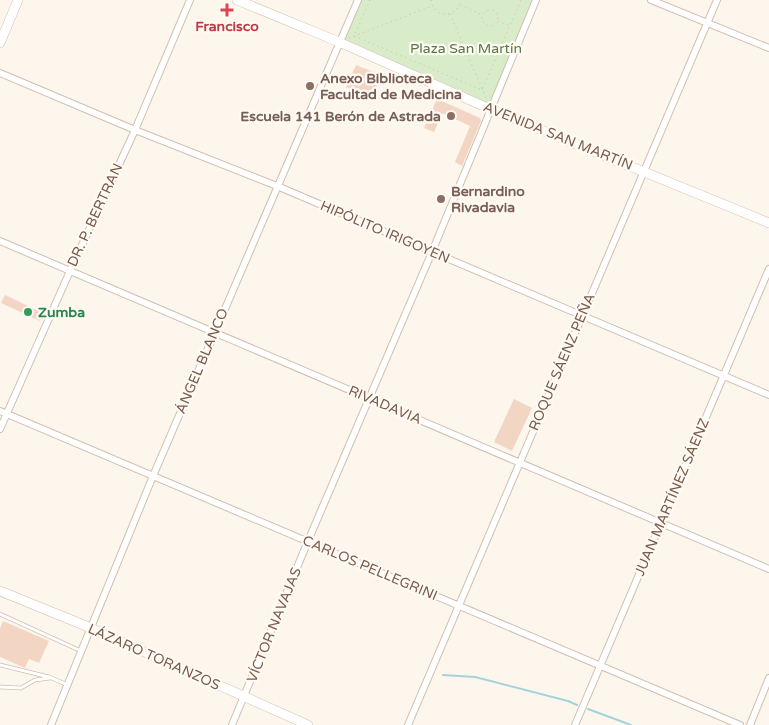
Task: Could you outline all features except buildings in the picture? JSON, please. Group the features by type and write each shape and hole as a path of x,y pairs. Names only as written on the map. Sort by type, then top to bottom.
{"main road":[{"path":"0,43 18,0"},
{"name":"AVENIDA SAN MARTÍN","path":"237,0 339,42 490,109 769,223"},
{"name":"LÁZARO TORANZOS","path":"0,591 91,628 308,725"}],"street":[{"name":"DR. P. BERTRAN","path":"0,430 3,412 135,130 190,0"},
{"name":"ÁNGEL BLANCO","path":"51,725 153,476 358,0"},
{"name":"VÍCTOR NAVAJAS","path":"232,725 308,541 432,252 536,0"},
{"path":"650,0 769,48"},
{"name":"ROQUE SÁENZ PEÑA","path":"408,725 717,0"},
{"name":"HIPÓLITO IRIGOYEN","path":"0,73 135,130 277,186 769,395"},
{"name":"RIVADAVIA","path":"0,241 769,569"},
{"name":"JUAN MARTÍNEZ SÁENZ","path":"574,725 769,269"},
{"name":"CARLOS PELLEGRINI","path":"3,412 740,725"},
{"path":"750,725 769,678"}],"lane":[{"path":"0,614 82,651"},
{"path":"0,664 51,678 68,685"},
{"path":"0,687 22,688 35,680 51,678"}],"path":[{"path":"354,36 370,0"},
{"path":"431,0 432,6 438,12 446,15 454,12 460,4 460,0"},
{"path":"482,90 521,0"},
{"path":"460,4 483,15"},
{"path":"339,42 432,6"},
{"path":"483,15 491,11 496,14 497,21"},
{"path":"450,14 490,109"},
{"path":"483,15 482,20 487,26 492,26 497,21"},
{"path":"497,21 510,26"},
{"path":"354,36 482,90"}],"green space":[{"name":"Plaza San Martín","path":"358,0 536,0 490,109 339,42"}],"waterway":[{"path":"443,675 475,677 577,705"},
{"path":"588,709 631,725"}],"place":[{"name":"Francisco","path":"227,10"},
{"name":"Anexo Biblioteca Facultad de Medicina","path":"310,86"},
{"name":"Escuela 141 Berón de Astrada","path":"451,116"},
{"name":"Bernardino Rivadavia","path":"441,199"},
{"name":"Zumba","path":"28,312"}]}
